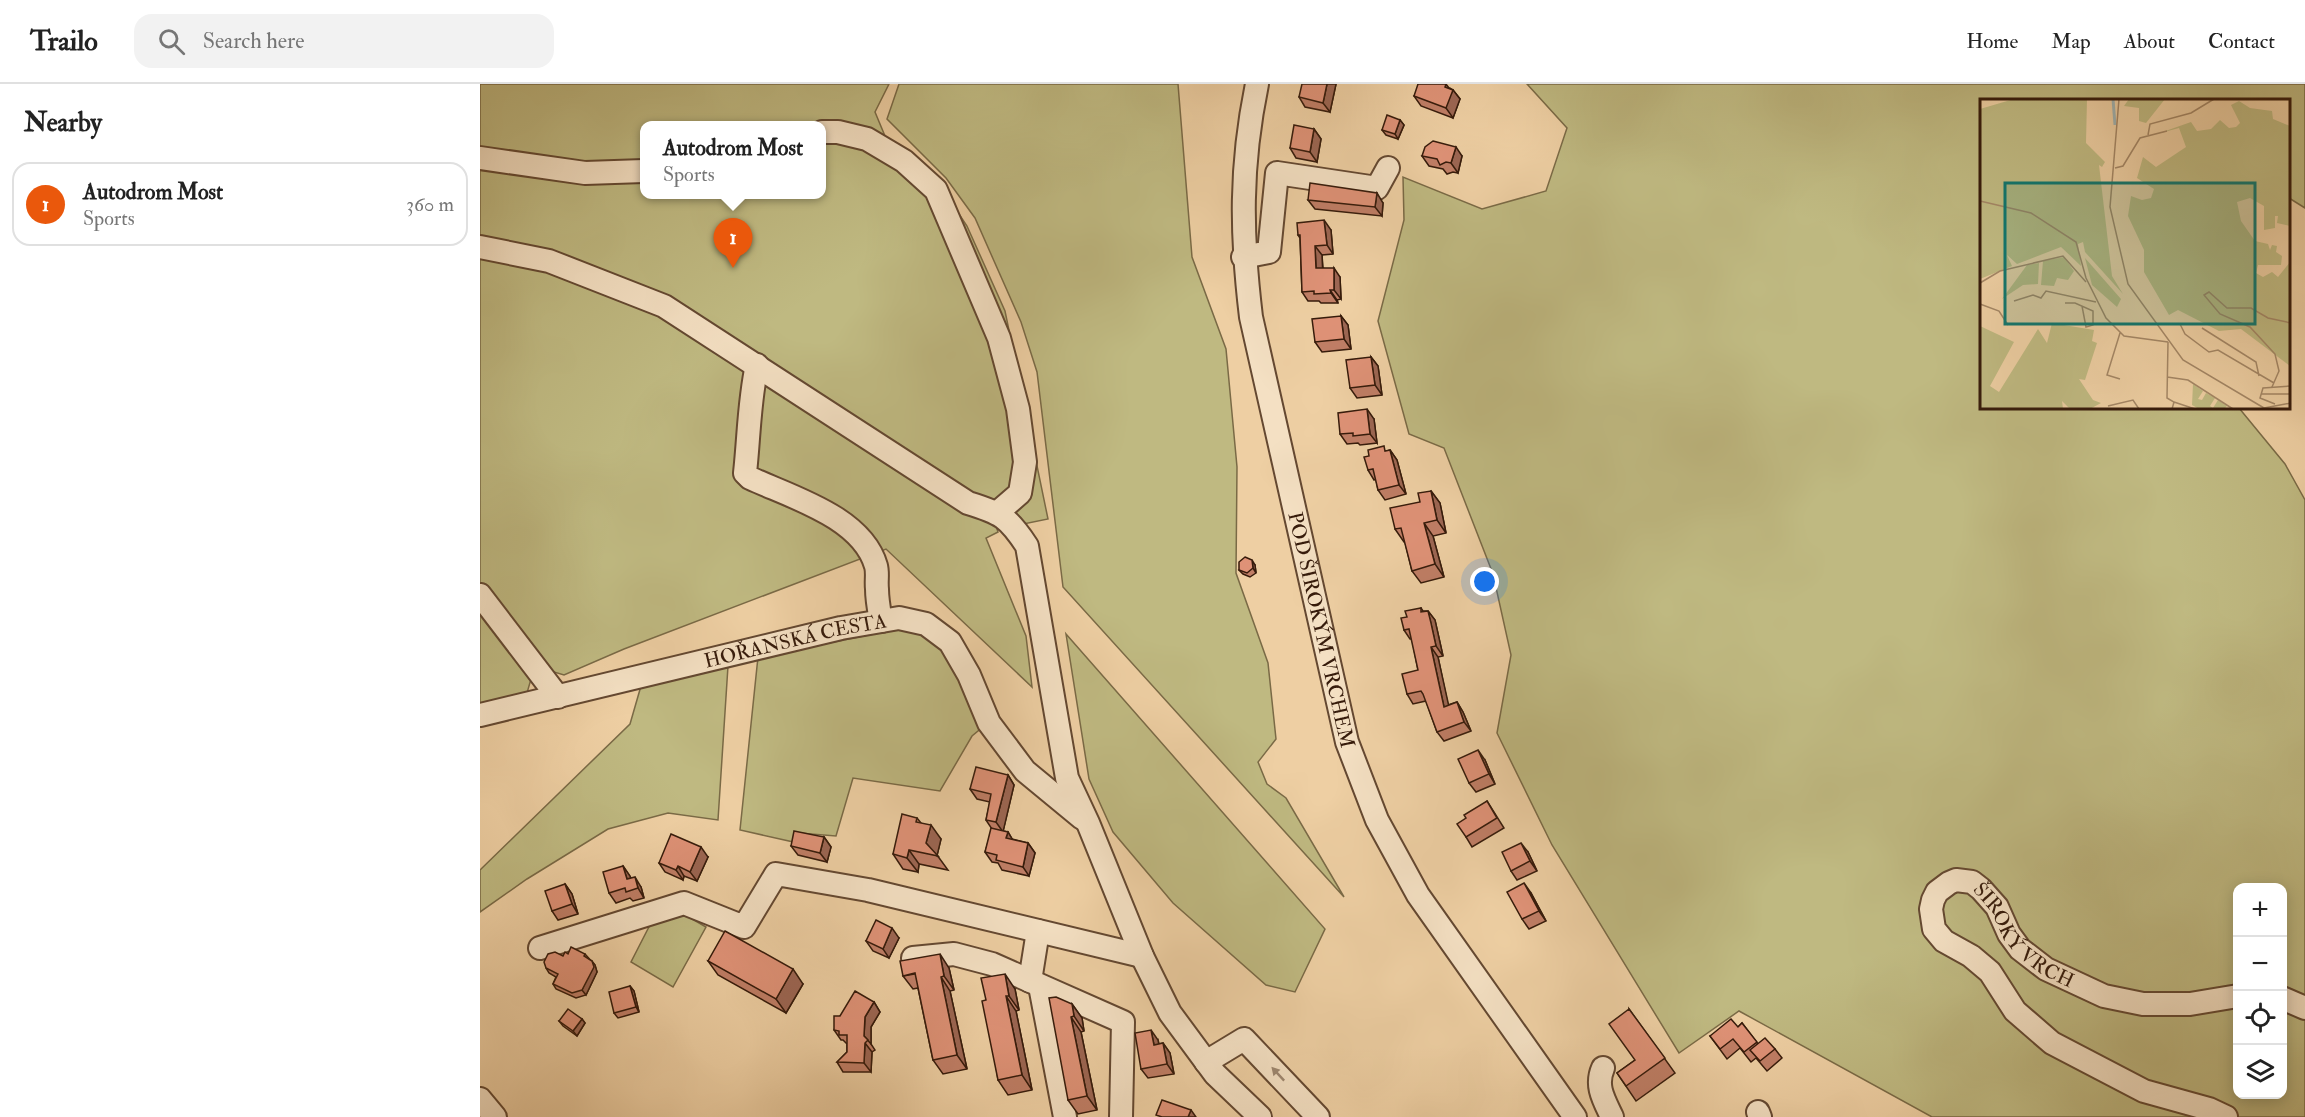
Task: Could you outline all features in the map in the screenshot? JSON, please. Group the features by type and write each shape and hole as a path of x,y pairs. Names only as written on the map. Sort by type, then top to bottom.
{"street":[{"name":"POD ŠIROKÝM VRCHEM","path":"1257,84 1245,156 1242,211 1243,257 1251,317 1344,731 1377,820 1418,895 1575,1117"},
{"path":"826,132 838,132 867,139 904,161 936,190 999,338 1018,409 1025,462 1020,493 998,512"},
{"path":"480,158 585,173 640,171"},
{"path":"1243,257 1269,252 1278,173 1377,188 1388,168"},
{"path":"480,246 549,261 664,306 968,502 998,512 1014,526 1027,546 1067,778 1088,823"},
{"path":"757,365 750,397 751,411 745,473 750,478 817,507 847,527 867,545 877,567 881,621"},
{"path":"480,595 558,697"},
{"name":"HOŘANSKÁ CESTA","path":"480,716 841,628 899,618 926,624 950,642 969,675 989,723 1025,771 1088,823 1143,956 1170,1013 1215,1074 1260,1117"},
{"path":"540,948 684,903 744,927 776,874 868,890 1143,956"},
{"name":"ŠIROKÝ VRCH","path":"2218,1113 2144,1091 2052,1043 2015,1011 1990,972 1971,956 1944,941 1934,929 1931,909 1933,900 1937,892 1949,882 1956,880 1972,882 1997,907 2009,934 2020,949 2046,969 2104,996 2143,1004 2190,1004 2233,997"},
{"path":"1038,931 1035,984 1065,1117"},
{"path":"913,958 954,954 992,964 1123,1022 1121,1117"},
{"path":"2287,1000 2305,1008"},
{"path":"1206,1062 1244,1039 1318,1117"},
{"path":"1603,1068 1599,1077 1600,1093 1612,1117"},
{"path":"480,1099 495,1117"}],"shaded area":[{"path":"480,84 889,84 875,112 885,136 907,152 936,179 967,226 1005,311 1048,519 1014,526 996,526 998,532 986,538 1026,636 1032,687 886,549 624,649 564,675 541,668 531,679 527,693 480,705"},
{"path":"899,84 1178,84 1192,257 1226,349 1237,467 1236,573 1268,663 1276,739 1258,762 1267,784 1286,798 1344,897 1063,587 1037,372 1021,322 975,218 946,178 887,119"},
{"path":"1527,84 2305,84 2305,208 2290,199 2290,99 1980,99 1980,410 2241,410 2285,464 2305,500 2305,1117 1932,1117 1739,1011 1679,1053 1552,845 1497,733 1511,655 1493,574 1444,448 1409,434 1378,321 1404,220 1403,177 1482,209 1546,191 1567,128"},
{"path":"909,627 947,646 984,726 972,736 940,791 853,778 836,836 799,833 798,843 740,830 758,657"},
{"path":"1066,634 1325,929 1295,992 1266,985 1173,903 1113,832 1089,779"},
{"path":"728,666 718,820 668,813 608,829 527,879 480,912 480,870 630,724 641,686"},
{"path":"675,909 706,927 673,987 631,962 653,919"}],"building":[{"path":"1302,84 1327,84 1323,103 1299,97"},
{"path":"1418,84 1446,84 1445,87 1453,90 1446,108 1414,96"},
{"path":"1387,115 1400,120 1395,134 1382,130"},
{"path":"1294,125 1314,129 1310,152 1290,148"},
{"path":"1433,141 1456,147 1451,163 1446,162 1440,165 1437,159 1422,156 1425,147"},
{"path":"1310,183 1377,193 1375,207 1308,200"},
{"path":"1324,220 1327,245 1315,246 1316,268 1334,268 1334,290 1330,290 1331,293 1302,292 1300,235 1298,235 1297,223"},
{"path":"1341,316 1344,339 1315,342 1312,319"},
{"path":"1371,357 1375,385 1350,388 1346,360"},
{"path":"1367,409 1370,434 1353,436 1353,433 1340,434 1338,413"},
{"path":"1384,446 1385,451 1390,450 1399,485 1378,490 1373,469 1368,470 1364,457 1369,456 1368,450"},
{"path":"1431,491 1437,520 1424,523 1435,564 1412,571 1401,528 1395,529 1390,508 1420,502 1418,493"},
{"path":"1245,557 1252,560 1253,568 1247,573 1239,570 1239,562"},
{"path":"1421,608 1421,612 1428,611 1431,623 1436,646 1431,647 1444,707 1457,702 1464,722 1437,732 1423,694 1421,691 1407,694 1402,674 1418,670 1409,629 1404,630 1401,618 1407,617 1405,611"},
{"path":"1478,750 1489,774 1469,783 1458,759"},
{"path":"976,767 1008,775 996,822 986,820 991,794 970,789"},
{"path":"1487,801 1497,818 1466,837 1457,824 1466,818 1464,815"},
{"path":"902,814 917,818 916,822 931,825 926,843 938,856 909,850 907,858 893,854"},
{"path":"991,828 1008,832 1006,838 1028,843 1023,867 996,860 997,855 985,852"},
{"path":"794,831 824,837 820,853 791,846"},
{"path":"671,834 701,847 690,872 678,866 676,870 659,863"},
{"path":"1521,843 1530,861 1511,871 1502,852"},
{"path":"623,866 627,879 635,877 638,888 626,892 625,888 609,893 603,872"},
{"path":"1524,883 1539,911 1522,919 1507,892"},
{"path":"565,884 572,904 552,911 545,891"},
{"path":"876,920 892,928 883,949 866,941"},
{"path":"725,931 793,969 776,999 708,961"},
{"path":"571,947 585,954 584,956 592,961 594,967 582,990 572,993 553,984 558,974 546,968 544,962 548,954 555,952 563,956 565,952 568,954"},
{"path":"940,954 944,976 941,977 957,1055 933,1060 915,973 903,976 900,961"},
{"path":"1005,974 1009,996 1006,996 1022,1075 998,1080 982,1001 986,1000 981,978"},
{"path":"630,986 636,1007 614,1013 609,992"},
{"path":"855,991 874,1002 865,1017 864,1036 868,1040 865,1043 864,1063 837,1062 847,1052 847,1035 839,1035 839,1031 834,1030 834,1016 840,1016"},
{"path":"1056,997 1072,1004 1074,1016 1071,1017 1087,1096 1068,1100 1049,998"},
{"path":"568,1009 582,1019 573,1031 559,1021"},
{"path":"1629,1009 1665,1058 1626,1086 1617,1073 1635,1060 1609,1024"},
{"path":"1731,1019 1738,1027 1742,1023 1757,1042 1744,1052 1733,1039 1720,1049 1710,1036"},
{"path":"1151,1030 1154,1045 1163,1043 1167,1064 1141,1069 1135,1033"},
{"path":"1765,1038 1775,1049 1760,1061 1750,1050"},
{"path":"1162,1100 1191,1110 1188,1117 1156,1115"}],"place":[{"name":"Autodrom Most","path":"733,268"}]}
